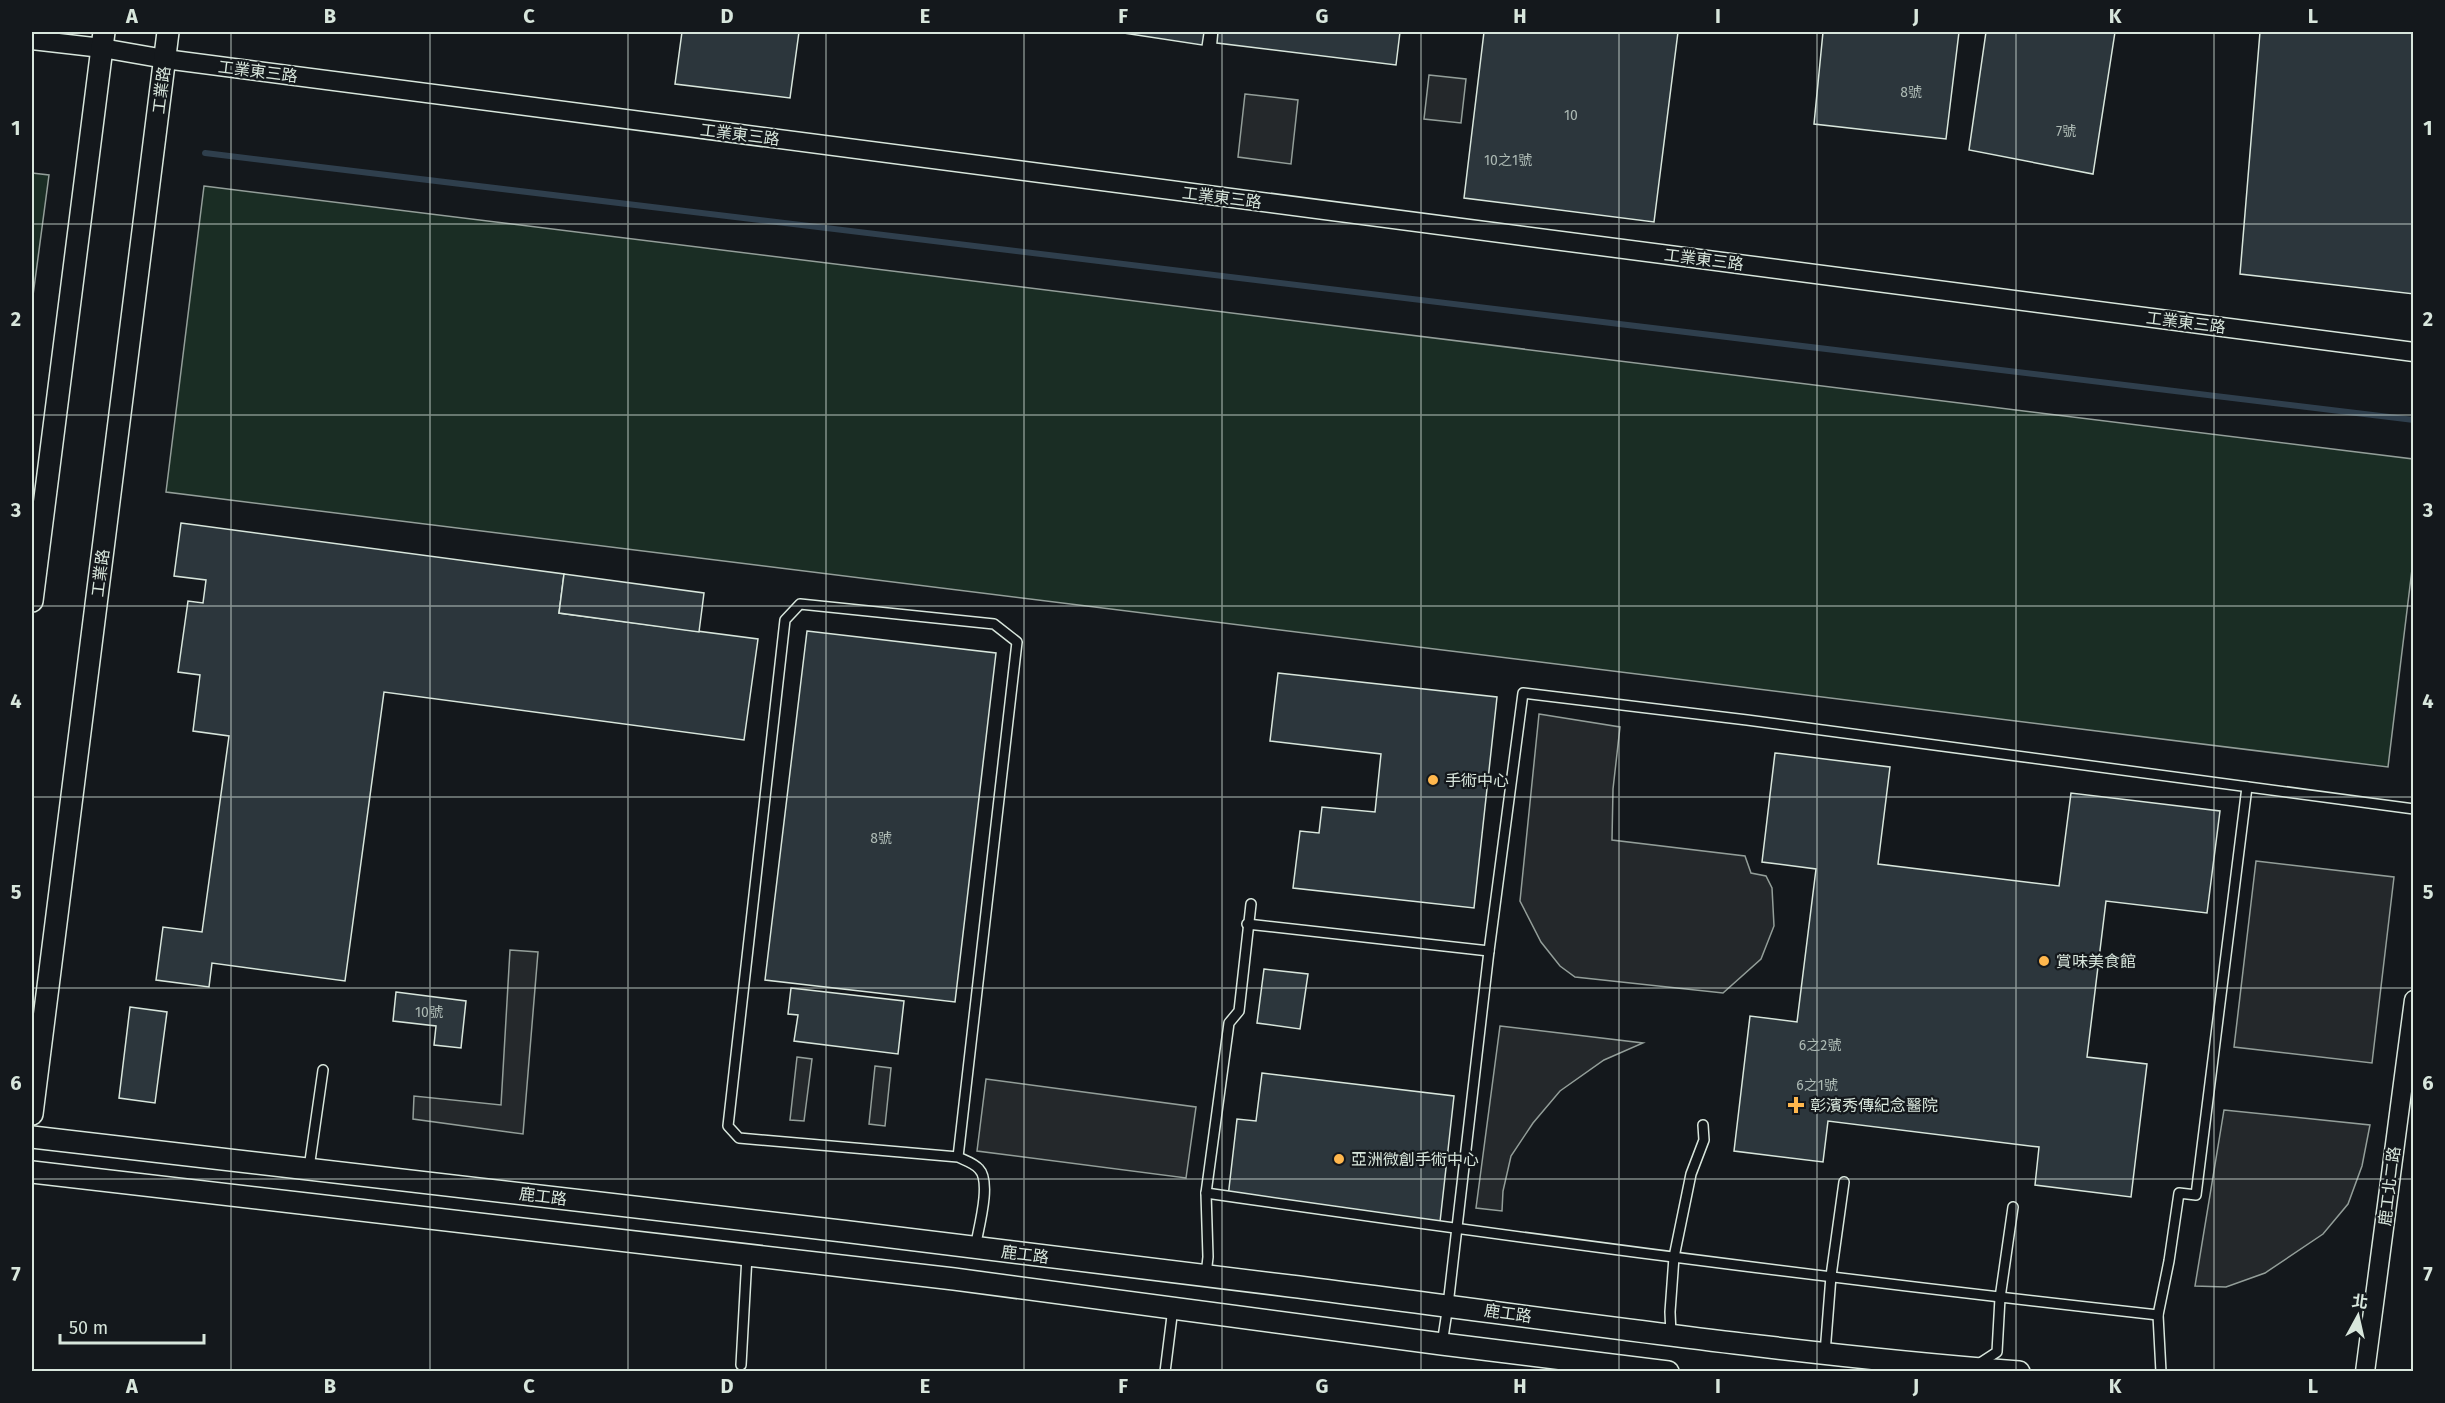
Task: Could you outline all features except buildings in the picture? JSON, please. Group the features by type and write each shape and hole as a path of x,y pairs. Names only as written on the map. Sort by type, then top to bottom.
{"street":[{"name":"工業路","path":"32,1114 168,32"},
{"name":"工業東三路","path":"32,40 103,40 165,59 2414,352"},
{"path":"32,602 103,40"},
{"name":"鹿工北二路","path":"2365,1371 2414,1000"},
{"name":"鹿工路","path":"32,1137 1206,1275 1671,1335 1825,1353 2019,1371"},
{"name":"鹿工路","path":"32,1172 954,1279 1173,1306 1442,1344 1668,1371"}],"lane":[{"path":"958,1157 1017,642 994,624 800,604 785,620 728,1126 740,1138 958,1157 978,1168 983,1175 984,1191 975,1248"},
{"path":"1442,1344 1489,951 1523,693 2414,809"},
{"path":"2161,1371 2158,1315 2179,1193 2196,1196 2247,787"},
{"path":"1206,1275 1208,1257 1206,1193 1229,1023 1239,1011 1251,904"},
{"path":"1247,924 1489,951"},
{"path":"309,1168 323,1070"},
{"path":"1671,1335 1670,1312 1674,1257 1691,1174 1704,1140 1703,1125"},
{"path":"1825,1353 1831,1276 1844,1182"},
{"path":"1206,1193 1674,1257 2000,1298 2158,1315"},
{"path":"1972,1368 1997,1352 2000,1298 2013,1207"},
{"path":"741,1365 747,1256"},
{"path":"1165,1371 1173,1306"}],"green space":[{"path":"32,173 49,175 32,303"},
{"path":"204,186 2413,459 2413,561 2388,767 166,492"}],"shaded area":[{"path":"1429,75 1466,79 1461,123 1424,119"},
{"path":"1245,94 1298,100 1291,164 1238,157"},
{"path":"1539,714 1620,727 1613,789 1612,840 1745,856 1751,873 1766,876 1772,888 1774,926 1761,959 1723,993 1575,977 1560,966 1541,942 1520,901"},
{"path":"2256,861 2394,877 2372,1063 2234,1047"},
{"path":"510,950 538,952 523,1134 413,1119 414,1096 501,1105"},
{"path":"1500,1026 1643,1043 1604,1060 1560,1091 1533,1123 1511,1156 1503,1191 1502,1211 1476,1208"},
{"path":"797,1057 812,1059 804,1121 790,1120"},
{"path":"875,1066 891,1068 885,1126 869,1124"},
{"path":"986,1079 1196,1107 1186,1178 977,1151"},
{"path":"2224,1110 2370,1125 2362,1166 2348,1204 2323,1234 2265,1273 2226,1287 2195,1286"}],"waterway":[{"path":"205,153 2414,420"}],"place":[{"name":"手術中心","path":"1433,780"},
{"name":"賞味美食館","path":"2044,961"},
{"name":"彰濱秀傳紀念醫院","path":"1796,1105"},
{"name":"亞洲微創手術中心","path":"1339,1159"}]}
